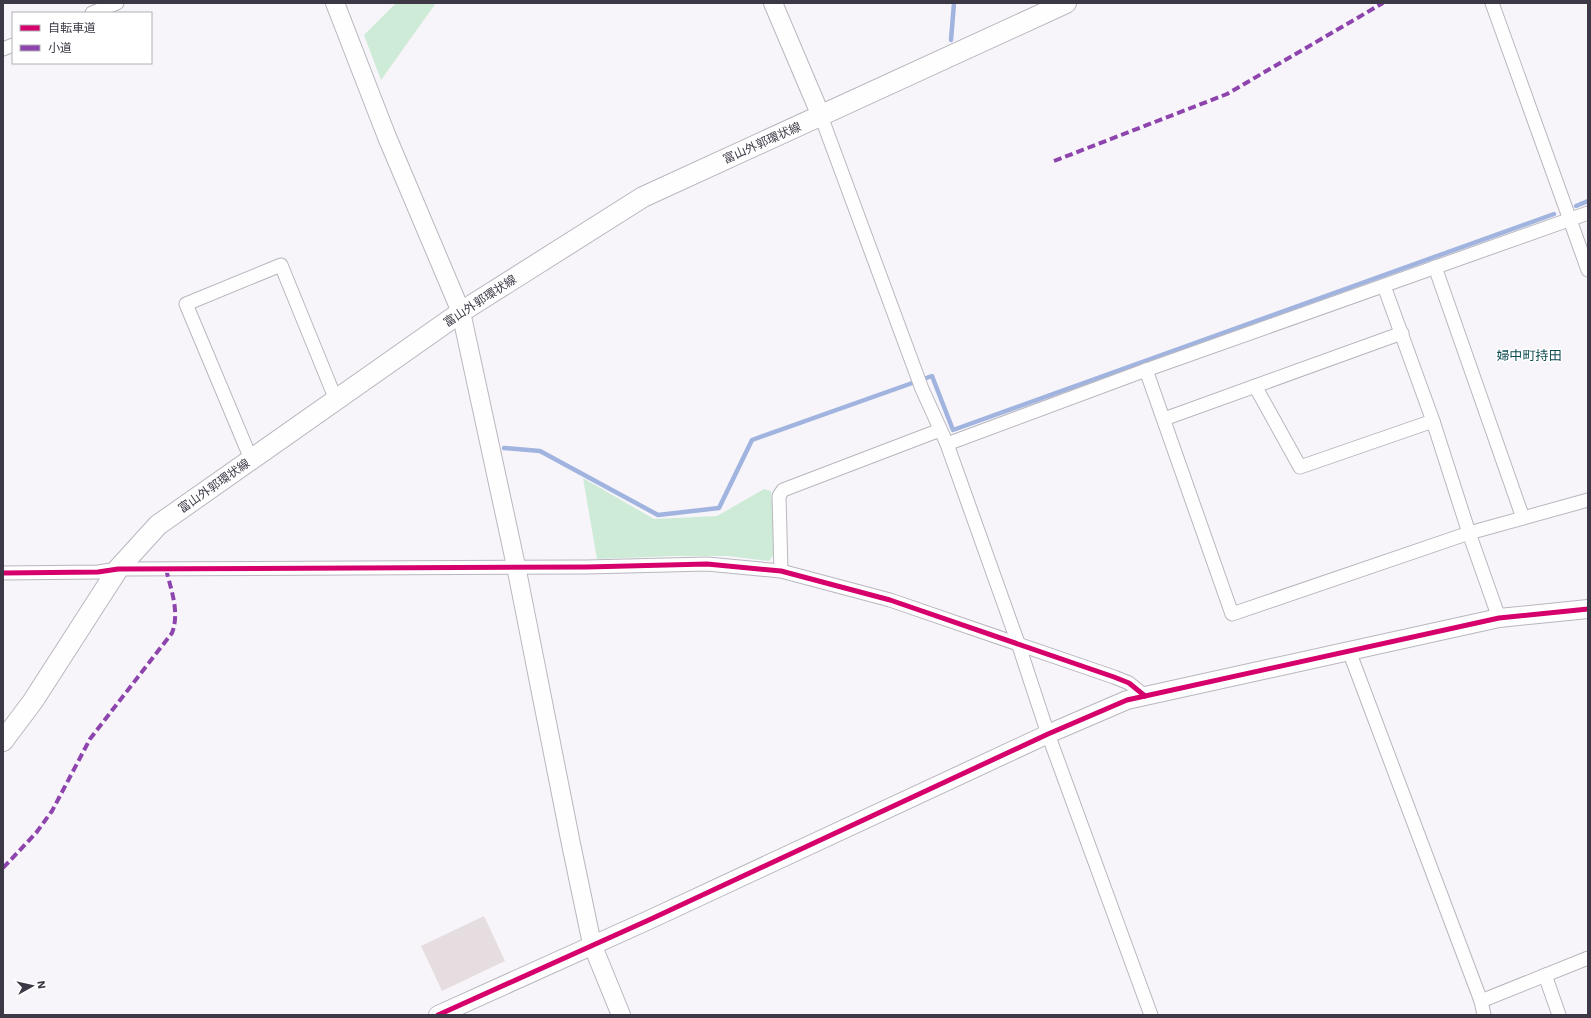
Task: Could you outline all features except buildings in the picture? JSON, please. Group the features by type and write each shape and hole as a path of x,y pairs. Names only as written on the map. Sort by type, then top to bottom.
{"main road":[{"name":"富山外郭環状線","path":"3,741 33,701 118,569 158,525 461,312 643,197 1066,3"}],"street":[{"path":"94,12 117,3"},
{"path":"335,3 387,137 461,312 516,566 569,837 592,944 621,1015"},
{"path":"773,3 821,116 922,389 947,444 1018,643 1048,734 1151,1015"},
{"path":"1492,3 1588,270"},
{"path":"947,444 1146,370 1588,213"},
{"path":"251,460 186,304 281,264 336,400"},
{"path":"1435,267 1523,518"},
{"path":"1384,286 1433,421 1469,533 1499,618"},
{"path":"1164,419 1402,333"},
{"path":"1146,370 1232,614 1469,533 1588,500"},
{"path":"1255,386 1300,467 1433,421"},
{"path":"781,570 779,496 783,490 940,430"},
{"path":"3,572 98,572 118,569 516,566 587,567 707,564 781,570 890,600 1018,643 1129,683 1145,696"},
{"path":"438,1015 672,909 1048,734 1127,700 1499,618 1588,610"},
{"path":"1349,651 1481,1001 1484,1015"},
{"path":"1481,1001 1588,958"},
{"path":"1545,975 1559,1015"}],"green space":[{"path":"396,3 436,3 381,80 364,35"},
{"path":"583,478 654,519 717,516 764,489 771,491 776,552 769,561 728,556 597,559"}],"waterway":[{"path":"951,40 954,3"},
{"path":"1576,206 1588,201"},
{"path":"504,448 540,451 658,515 719,508 752,440 932,376 953,430 1554,214"}],"marked path":[{"path":"1054,161 1227,94 1383,3"},
{"path":"3,868 36,833 52,811 90,739 172,633 175,609 166,569"}],"cycle path":[{"path":"3,573 98,572 118,569 587,567 707,564 781,571 890,600 1114,677 1129,683 1145,696"},
{"path":"438,1015 651,919 1048,734 1127,700 1499,618 1588,609"}],"district":[{"name":"婦中町持田","path":"1529,355"}]}
